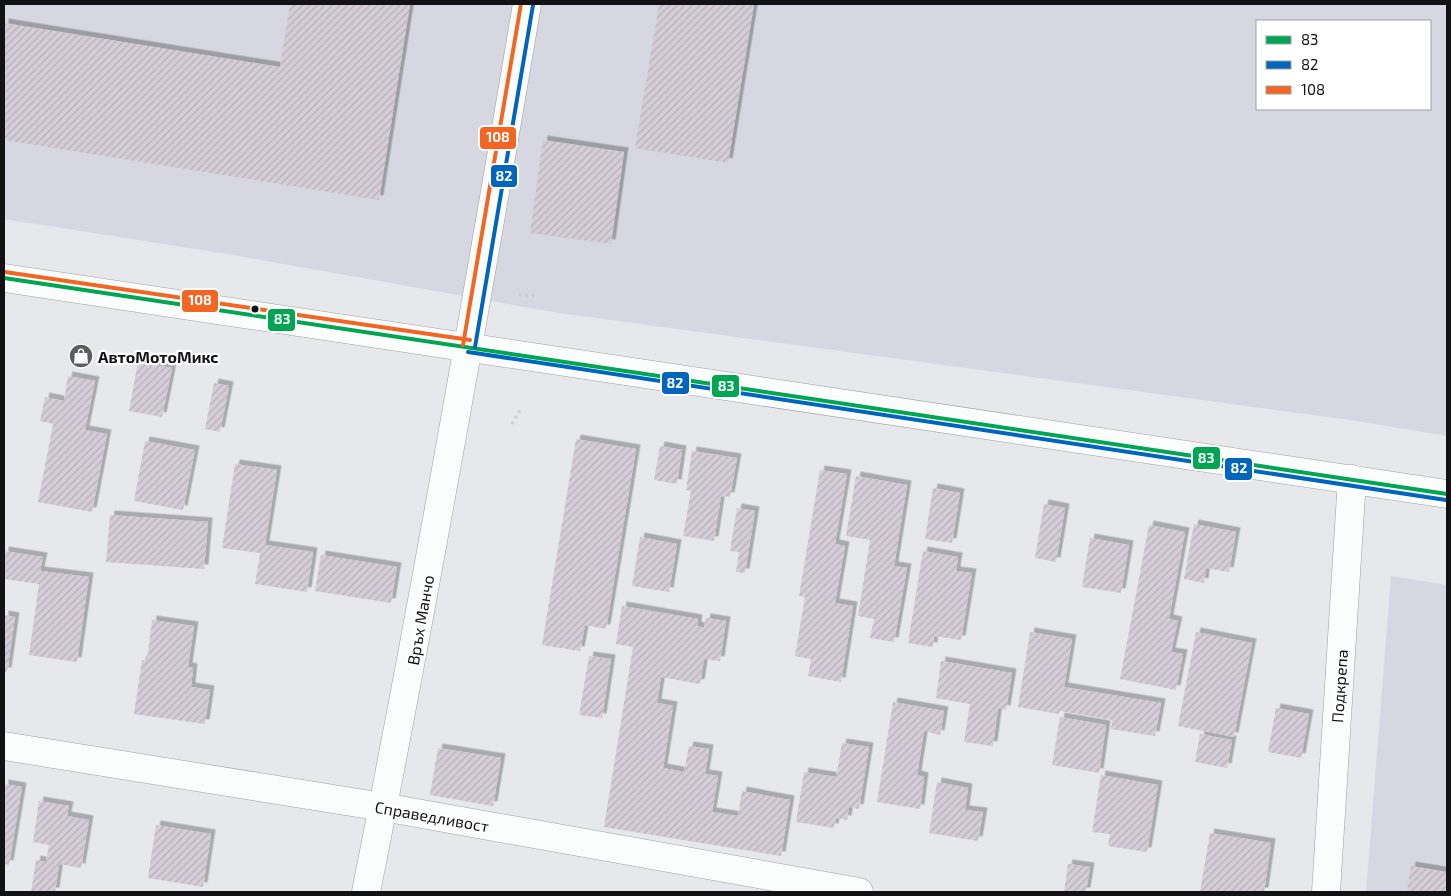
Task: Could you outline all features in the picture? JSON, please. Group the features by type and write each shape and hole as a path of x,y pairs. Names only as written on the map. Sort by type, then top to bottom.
{"street":[{"name":"Връх Манчо","path":"366,892 407,690 469,346 527,4"},
{"path":"4,278 469,346 1447,494"},
{"name":"Подкрепа","path":"1326,892 1352,479"},
{"name":"Справедливост","path":"4,746 383,807 800,888 859,892"}],"path":[{"path":"520,295 539,296"},
{"path":"512,424 520,410"}],"shaded area":[{"path":"4,4 1447,4 1447,436 1350,420 559,313 227,254 4,219"},
{"path":"1391,576 1447,585 1447,892 1366,892"}],"building":[{"path":"290,4 410,4 379,200 4,140 4,23 280,67"},
{"path":"659,4 754,4 728,163 635,148"},
{"path":"543,140 624,152 611,244 530,233"},
{"path":"138,362 172,368 162,417 129,411"},
{"path":"68,376 95,381 85,430 107,434 92,512 38,502 53,424 40,421 45,397 64,401"},
{"path":"214,383 229,386 220,432 205,429"},
{"path":"576,439 636,449 606,629 585,625 580,651 542,645"},
{"path":"145,441 195,450 183,510 134,501"},
{"path":"660,446 682,450 677,484 654,480"},
{"path":"692,451 737,458 730,497 721,496 714,541 683,536 691,491 686,490"},
{"path":"235,464 277,470 265,545 313,552 307,592 255,584 260,553 222,548"},
{"path":"820,470 847,474 835,544 845,546 835,603 853,606 841,682 808,676 811,659 795,656 805,597 799,596"},
{"path":"856,476 907,485 894,566 907,568 894,642 870,638 874,619 858,616 870,540 846,536"},
{"path":"933,488 960,493 952,543 925,539"},
{"path":"1044,504 1065,508 1056,562 1035,558"},
{"path":"737,508 755,511 745,573 736,572 739,552 730,551"},
{"path":"110,515 208,522 204,569 106,562"},
{"path":"1194,524 1236,532 1229,572 1206,568 1204,583 1184,579"},
{"path":"1149,525 1185,532 1169,619 1178,621 1171,652 1183,654 1176,690 1120,679"},
{"path":"640,537 677,544 669,592 632,586"},
{"path":"1090,538 1129,545 1121,593 1082,587"},
{"path":"4,551 43,557 40,571 89,577 77,662 29,655 39,584 4,579"},
{"path":"923,551 958,557 956,571 972,573 961,640 934,636 933,647 908,643"},
{"path":"321,555 397,567 391,603 315,591"},
{"path":"622,606 698,619 697,626 704,628 706,618 726,621 720,661 704,659 700,684 661,677 657,703 673,706 663,768 684,772 689,746 709,749 705,774 718,776 712,812 738,816 742,791 790,800 781,856 604,827 633,647 616,644"},
{"path":"4,615 15,617 7,672 4,672"},
{"path":"152,620 194,626 188,667 193,668 191,687 210,690 205,724 134,714 142,660 147,661"},
{"path":"1030,632 1072,639 1064,687 1161,703 1155,736 1111,729 1112,720 1060,711 1059,714 1018,707"},
{"path":"1196,632 1252,643 1234,737 1178,726"},
{"path":"589,656 611,659 602,718 579,715"},
{"path":"941,661 1012,673 1006,710 998,708 993,746 964,742 970,704 936,698"},
{"path":"893,702 944,711 940,735 924,731 917,775 924,777 920,809 877,802"},
{"path":"1276,708 1309,714 1301,758 1268,752"},
{"path":"1060,717 1106,725 1099,773 1052,765"},
{"path":"1200,734 1232,740 1227,768 1195,762"},
{"path":"842,743 869,747 859,809 849,807 847,820 836,818 834,828 796,822 804,772 836,777"},
{"path":"438,748 501,758 493,806 430,795"},
{"path":"1101,775 1158,785 1147,852 1108,846 1110,834 1092,832"},
{"path":"937,782 968,788 965,810 983,812 978,841 929,833"},
{"path":"4,784 22,787 9,865 4,864"},
{"path":"39,801 69,806 67,816 89,820 81,868 59,864 55,892 31,892 36,860 46,862 49,845 33,842"},
{"path":"156,825 211,834 203,887 148,878"},
{"path":"1210,833 1271,843 1264,892 1200,892"},
{"path":"1068,864 1090,867 1086,892 1064,892"},
{"path":"1411,866 1447,872 1447,892 1407,892"}],"transit line":[{"name":"108","path":"463,345 521,4"},
{"name":"82","path":"475,347 533,5"},
{"name":"108","path":"5,272 470,340"},
{"name":"83","path":"4,278 1447,494"},
{"name":"82","path":"468,352 1446,500"}],"place":[{"name":"АвтоМотоМикс","path":"81,356"}]}
